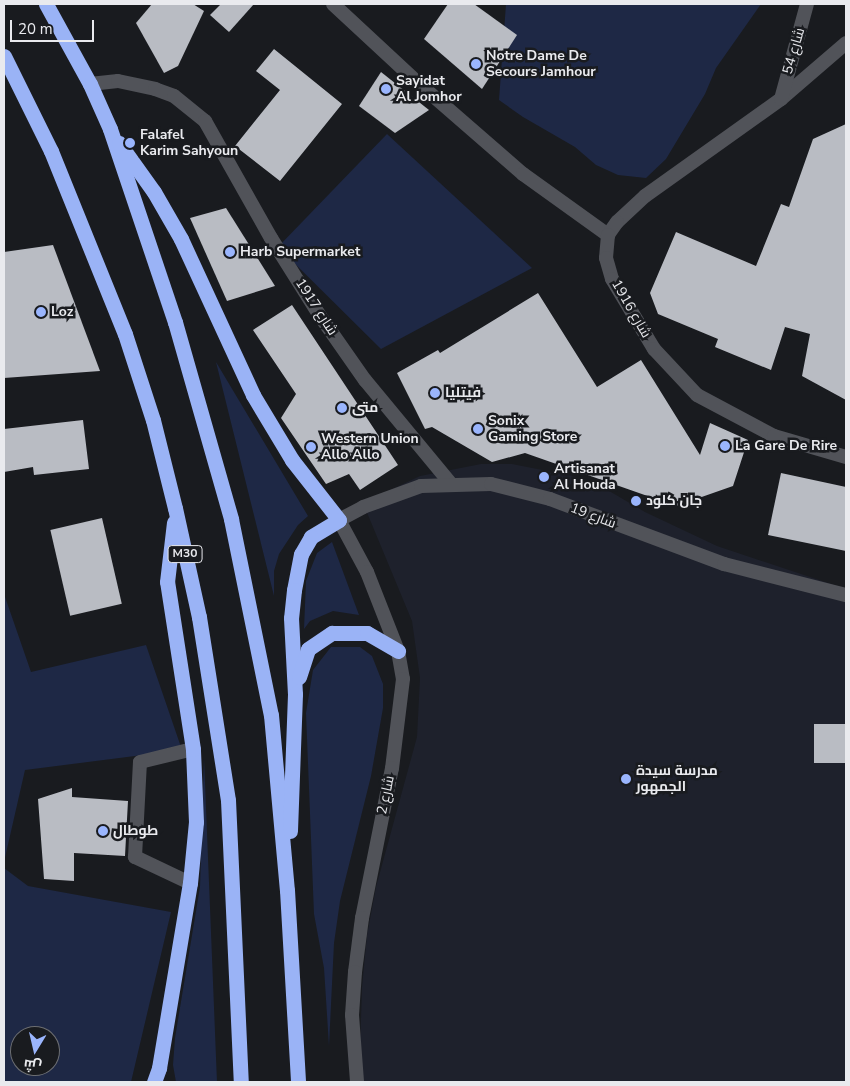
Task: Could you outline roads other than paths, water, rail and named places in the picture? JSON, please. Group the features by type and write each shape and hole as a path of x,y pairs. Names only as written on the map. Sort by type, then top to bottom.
{"highway":[{"path":"46,4 90,84 110,129 175,322 231,518 271,715 287,890 298,1082"},
{"name":"M30","path":"4,56 51,151 125,334 153,420 175,508 199,617 228,800 241,1082"},
{"path":"110,129 154,192 181,239 253,396 292,460 339,520 311,538 301,554 297,569 291,618 295,694 287,890"},
{"path":"158,1078 190,883 196,822 193,749 168,582 175,508"},
{"path":"295,694 308,649 332,633 367,633 398,651"}],"street":[{"path":"333,4 416,81 524,174 608,235 617,222 645,196 781,99 846,43"},
{"name":"شارع 54","path":"781,99 807,4"},
{"name":"شارع 1917","path":"90,84 118,81 155,88 174,96 205,121 271,238 318,313 365,380 452,484"},
{"name":"شارع 1916","path":"608,235 606,258 612,278 654,349 682,382 730,415 774,436 846,457"},
{"name":"شارع 19","path":"339,520 390,496 421,486 491,484 550,499 724,564 846,594"},
{"name":"شارع 2","path":"339,520 367,572 398,651 403,678 402,705 392,768 362,918 355,972 352,1015 357,1082"},
{"path":"190,883 135,857 140,762 193,749"}],"place":[{"name":"Notre Dame De Secours Jamhour","path":"476,64"},
{"name":"Sayidat Al Jomhor","path":"386,89"},
{"name":"Falafel Karim Sahyoun","path":"130,143"},
{"name":"Harb Supermarket","path":"230,252"},
{"name":"Loz","path":"41,312"},
{"name":"فيتليا","path":"435,393"},
{"name":"متى","path":"342,408"},
{"name":"Sonix Gaming Store","path":"478,429"},
{"name":"La Gare De Rire","path":"725,446"},
{"name":"Western Union Allo Allo","path":"311,447"},
{"name":"Artisanat Al Houda","path":"544,477"},
{"name":"جان كلود","path":"636,501"},
{"name":"مدرسة سيدة الجمهور","path":"626,779"},
{"name":"طوطال","path":"103,831"}]}
